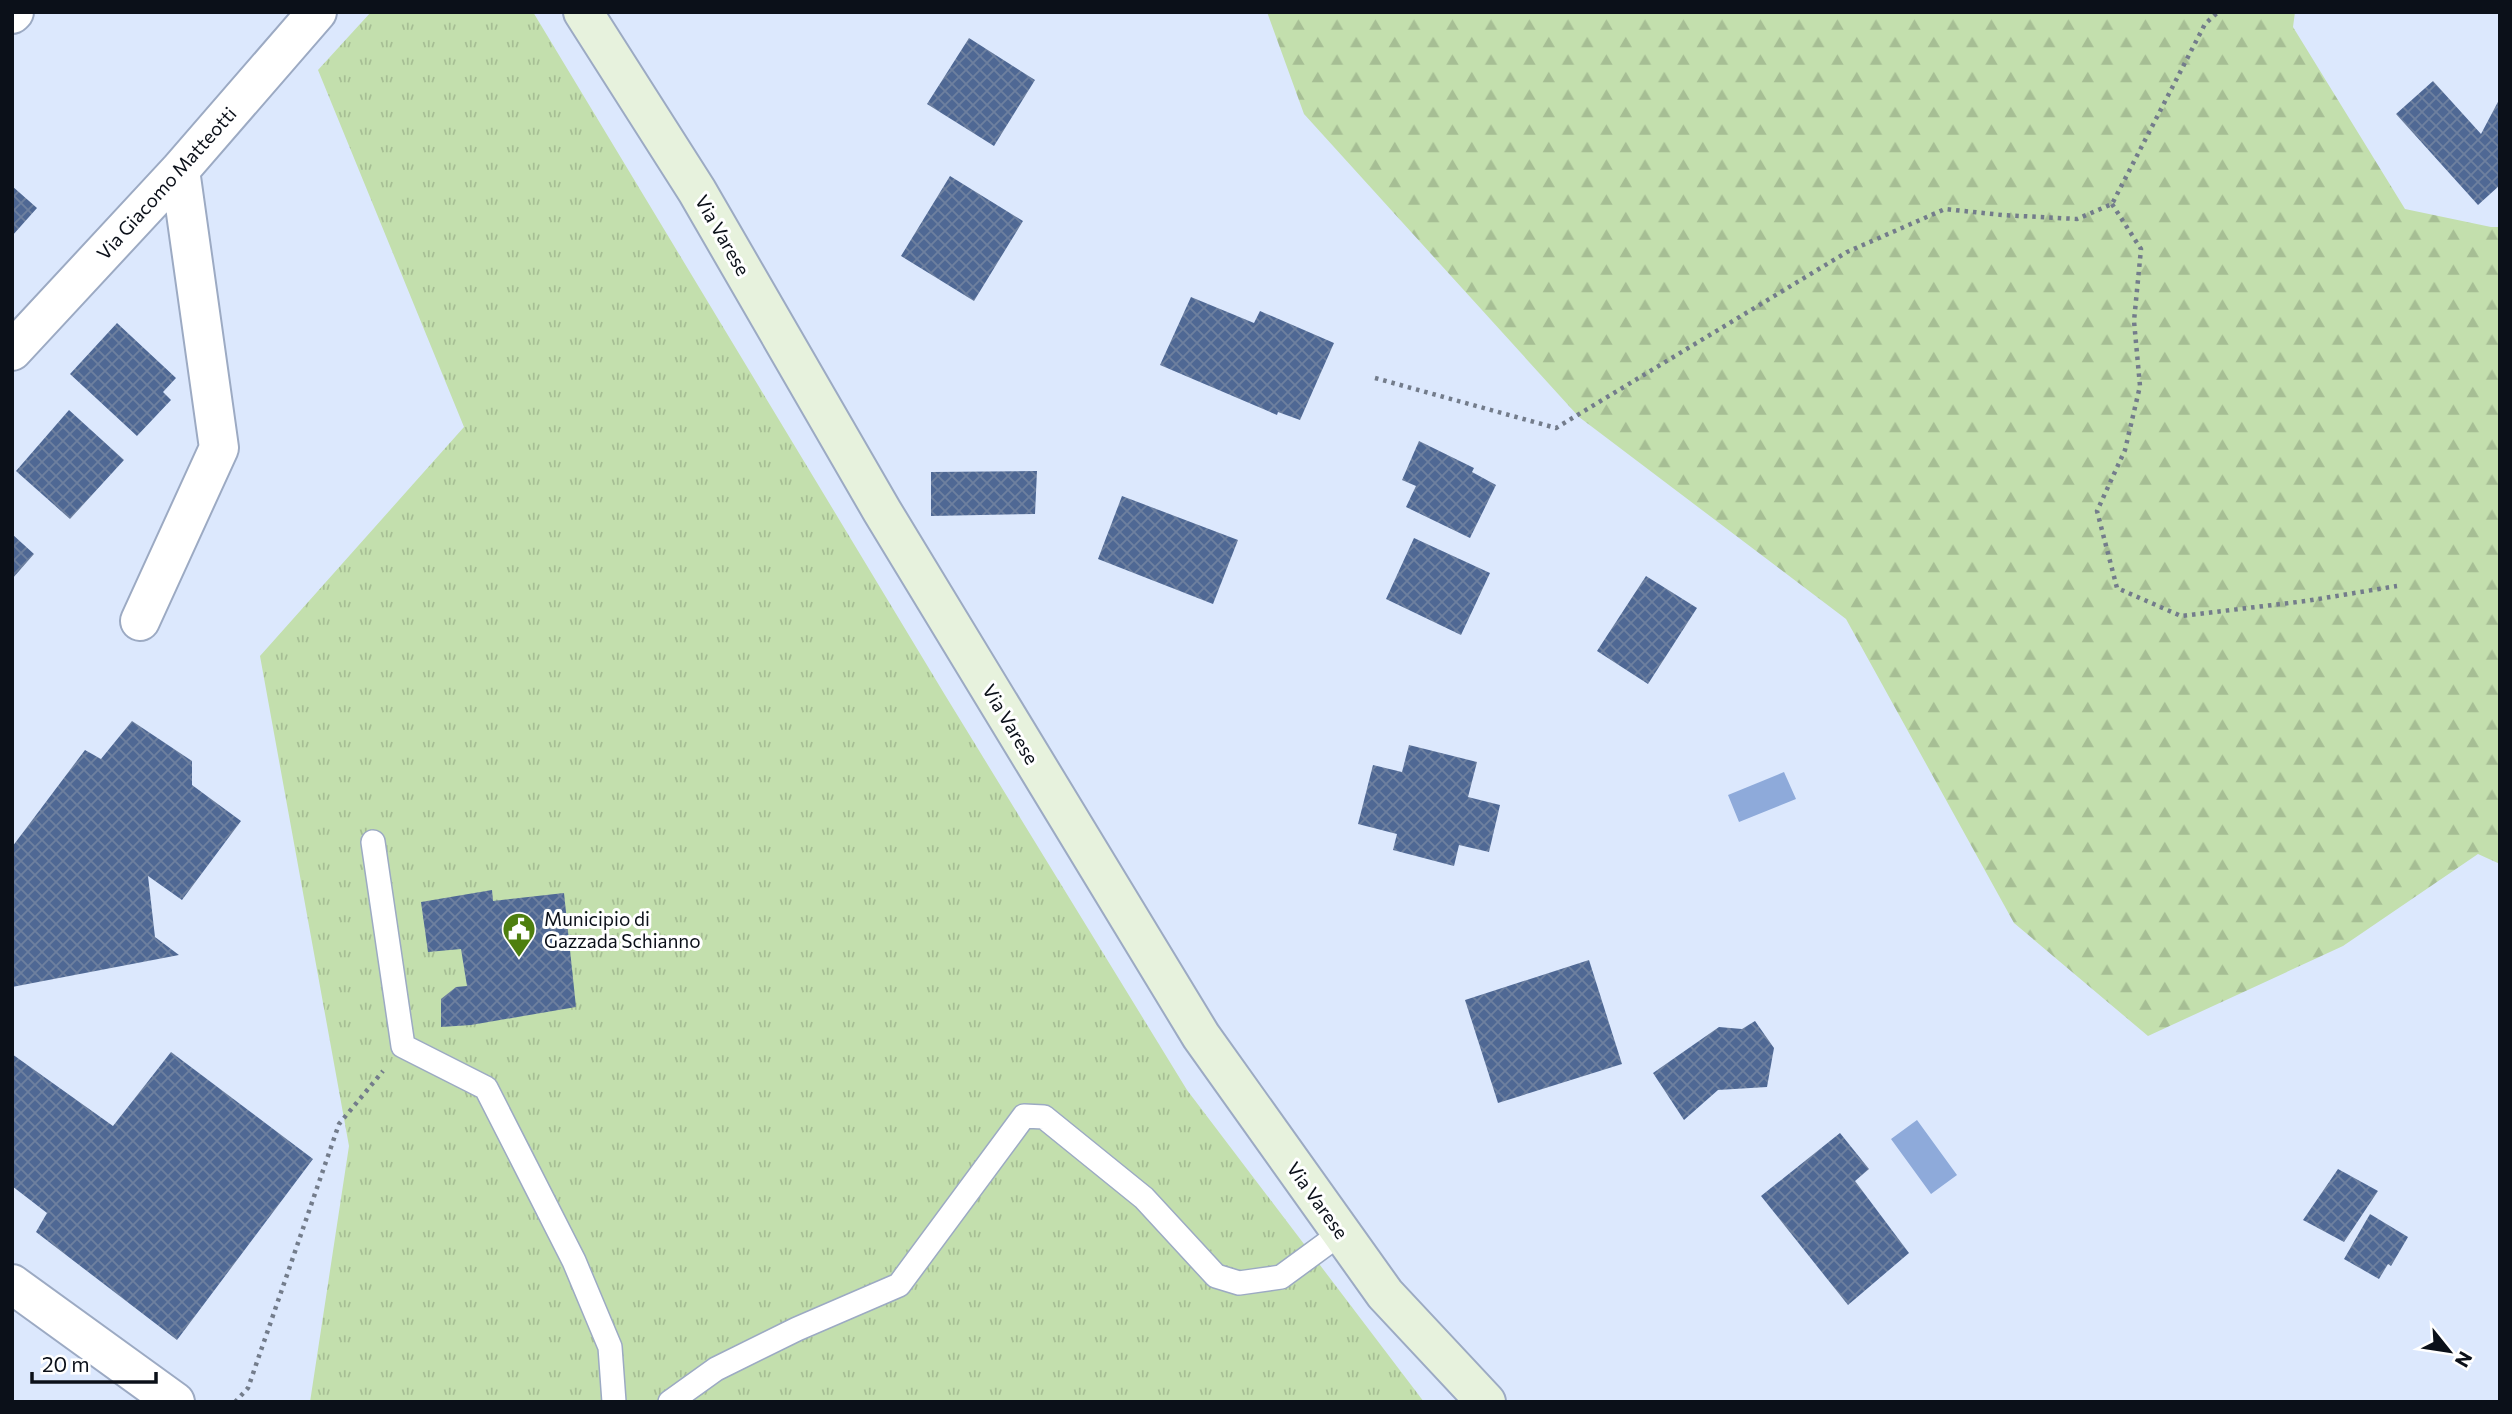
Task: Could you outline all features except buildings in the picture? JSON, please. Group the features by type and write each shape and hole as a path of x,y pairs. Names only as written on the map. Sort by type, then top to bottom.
{"main road":[{"name":"Via Varese","path":"583,12 697,191 871,492 1201,1037 1385,1294 1486,1402"}],"street":[{"name":"Via Giacomo Matteotti","path":"12,351 180,170 317,12"},
{"path":"140,621 219,449 180,170"},
{"path":"12,1284 175,1402"}],"lane":[{"path":"373,842 403,1046 486,1088 574,1261 610,1347 614,1402"},
{"path":"670,1402 716,1368 899,1285 1024,1116 1044,1117 1144,1198 1216,1276 1239,1283 1281,1277 1341,1233"}],"path":[{"path":"1375,378 1556,428 1847,252 1945,209 2077,219 2112,204 2205,24 2218,12"},
{"path":"2112,204 2141,249 2134,321 2140,386 2125,450 2097,511 2117,589 2181,616 2306,601 2397,586"},
{"path":"234,1402 248,1388 339,1124 403,1046"}],"green space":[{"path":"371,12 533,12 1187,1090 1424,1402 310,1402 349,1146 260,656 464,427 318,70"},
{"path":"1267,12 2295,12 2293,27 2405,209 2500,227 2500,864 2478,854 2343,946 2148,1036 2014,923 1846,619 1579,417 1304,114"}],"water":[{"path":"1784,772 1796,799 1739,822 1728,795"},
{"path":"1917,1120 1957,1175 1931,1194 1891,1139"}],"place":[{"name":"Municipio di Gazzada Schianno","path":"519,959"}]}
